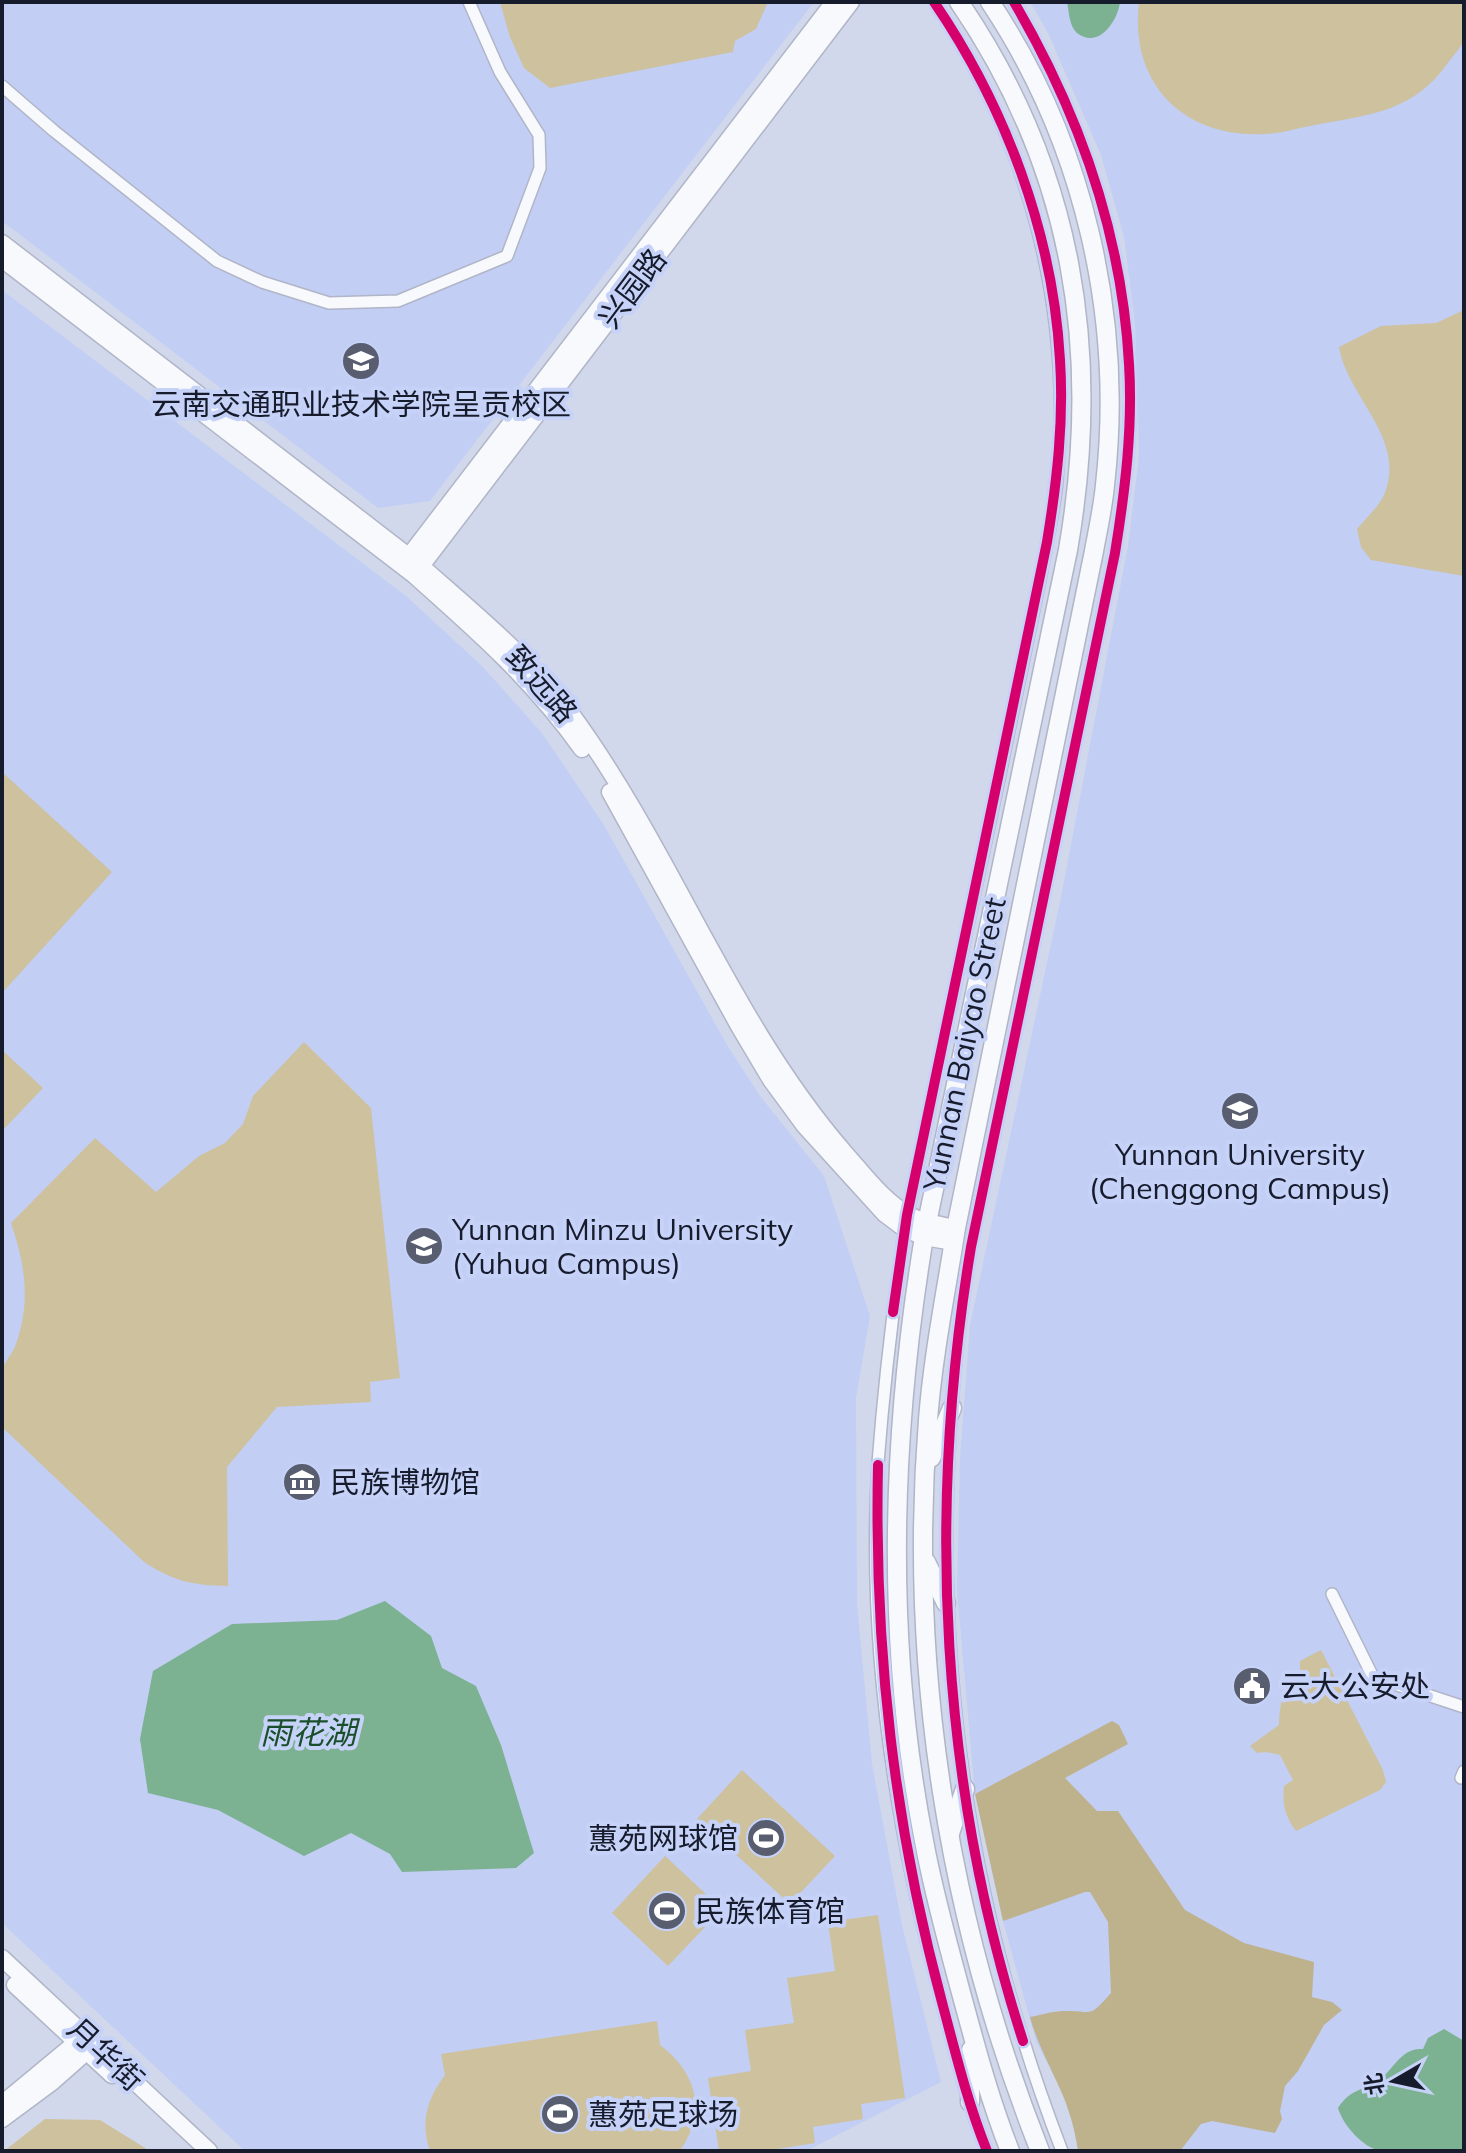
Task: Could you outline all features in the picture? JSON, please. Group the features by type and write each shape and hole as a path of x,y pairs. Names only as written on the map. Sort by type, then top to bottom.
{"main road":[{"name":"兴园路","path":"412,566 834,2"},
{"name":"兴园路","path":"412,566 851,2"},
{"name":"Yunnan Baiyao Street","path":"959,2 988,47 1014,100 1036,149 1055,205 1069,259 1079,318 1083,373 1078,489 1068,550 926,1230 914,1297 897,1465 903,1682 924,1841 993,2110 1010,2151"},
{"name":"Yunnan Baiyao Street","path":"990,2 1042,95 1059,132 1081,197 1100,285 1107,340 1110,413 1105,486 1094,551 955,1235 928,1417 925,1471 923,1556 927,1679 949,1836 969,1933 993,2024 1040,2151"},
{"name":"致远路","path":"2,243 412,566 517,668 561,720 596,769 629,823 733,1015 771,1080 804,1125 885,1214 926,1230 955,1235"},
{"name":"致远路","path":"2,259 412,566"},
{"path":"942,1146 946,1153 954,1157 963,1157 971,1152"},
{"path":"914,1297 931,1292 939,1296 943,1304"},
{"path":"925,1471 952,1408"},
{"path":"923,1556 946,1603"},
{"path":"949,1836 965,1789"},
{"name":"月华街","path":"2,1958 193,2151"},
{"name":"月华街","path":"2,1973 209,2151"},
{"path":"970,2102 972,2031"},
{"path":"2,2104 86,2044"},
{"path":"2,2119 86,2044"}],"street":[{"path":"2,86 217,261 262,282 329,303 398,301 507,256 540,168 539,135 500,72 469,2"},
{"path":"934,2 974,67 1020,168 1038,227 1053,296 1060,359 1061,420 1057,482 1045,555 906,1222 893,1312 878,1465 878,1606 883,1682 905,1845 926,1945 974,2119 987,2151"},
{"path":"1014,2 1060,88 1088,158 1109,225 1122,295 1129,365 1129,431 1115,553 971,1247 959,1320 948,1476 946,1603 950,1674 971,1832 991,1927 1015,2018 1062,2151"},
{"path":"1332,1594 1373,1677 1464,1707"}],"shaded area":[{"name":"云南交通职业技术学院呈贡校区","path":"2,2 814,2 430,501 378,508 2,221"},
{"path":"500,2 768,2 756,29 735,41 733,52 550,88 524,68 510,37"},
{"name":"Yunnan University (Chenggong Campus)","path":"1030,2 1464,2 1464,2151 1078,2151 1062,2091 1036,2041 1003,1921 975,1794 957,1591 960,1458 970,1325 1061,897 1128,546 1139,456 1135,324 1124,237 1101,155 1048,33"},
{"path":"1139,2 1464,2 1465,35 1459,49 1421,92 1391,108 1280,132 1237,133 1210,127 1187,116 1168,101 1153,81 1143,58 1138,31"},
{"name":"Yunnan Minzu University (Yuhua Campus)","path":"2,290 406,596 481,665 542,733 604,825 727,1045 760,1096 824,1176 870,1316 856,1398 857,1604 872,1764 902,1925 941,2082 806,2151 245,2151 2,1923"},
{"path":"1464,310 1464,576 1371,560 1361,547 1357,529 1386,490 1389,470 1387,452 1381,434 1344,365 1339,347 1381,326 1436,323"},
{"path":"2,772 112,872 2,993"},
{"path":"304,1042 371,1108 400,1378 370,1382 371,1402 277,1407 227,1467 228,1586 194,1583 165,1574 144,1562 2,1427 2,1371 16,1344 25,1298 23,1268 11,1223 95,1138 156,1192 199,1156 225,1143 243,1124 253,1096"},
{"path":"2,1050 43,1088 2,1131"},
{"path":"1321,1650 1383,1770 1386,1782 1380,1790 1296,1831 1285,1810 1283,1798 1284,1786 1293,1780 1280,1755 1257,1753 1250,1746 1279,1725 1282,1702 1286,1691 1300,1673 1300,1661"},
{"path":"1112,1721 1119,1725 1128,1744 1065,1778 1097,1811 1118,1811 1185,1910 1244,1943 1314,1962 1312,1997 1332,2002 1342,2010 1324,2025 1298,2071 1285,2086 1280,2111 1282,2119 1275,2133 1212,2121 1201,2124 1180,2151 1078,2151 1066,2104 1030,2017 1060,2011 1090,2012 1111,1993 1108,1922 1090,1892 1003,1921 975,1794"},
{"name":"蕙苑网球馆","path":"742,1770 835,1856 790,1904 697,1819"},
{"name":"民族体育馆","path":"665,1856 722,1909 668,1966 612,1913"},
{"path":"878,1915 905,2098 861,2104 863,2119 813,2127 815,2143 765,2151 719,2151 708,2078 751,2071 745,2030 794,2023 787,1978 835,1971 828,1922"},
{"path":"657,2021 660,2045 683,2068 694,2094 693,2122 680,2151 430,2151 426,2130 427,2111 445,2075 441,2054"},
{"path":"45,2119 100,2120 150,2151 4,2151"}],"water":[{"path":"1067,2 1120,2 1116,17 1106,31 1093,38 1074,30"},
{"name":"雨花湖","path":"385,1601 431,1636 442,1668 476,1686 501,1745 534,1853 516,1868 402,1872 390,1854 351,1833 304,1856 218,1810 148,1793 140,1739 153,1671 232,1624 337,1620"},
{"path":"1444,2029 1464,2041 1464,2151 1381,2151 1361,2141 1341,2115 1338,2108 1342,2102 1382,2078 1408,2052 1423,2049 1428,2038"}],"cycle path":[{"path":"893,1312 907,1215 1047,542 1057,474 1061,406 1055,312 1036,218 1021,172 983,84 934,2"},
{"path":"1014,2 1077,131 1107,222 1125,316 1130,388 1127,459 1115,553 971,1247 957,1346 949,1446 946,1547 949,1647 958,1747 974,1846 995,1944 1023,2041"},
{"path":"878,1465 884,1671 900,1805 926,1938 963,2079 987,2151"}],"place":[{"name":"云南交通职业技术学院呈贡校区","path":"361,361"},
{"name":"Yunnan University (Chenggong Campus)","path":"1240,1111"},
{"name":"Yunnan Minzu University (Yuhua Campus)","path":"424,1246"},
{"name":"民族博物馆","path":"302,1482"},
{"name":"云大公安处","path":"1252,1686"},
{"name":"蕙苑网球馆","path":"766,1838"},
{"name":"民族体育馆","path":"667,1911"},
{"name":"蕙苑足球场","path":"560,2114"}]}
